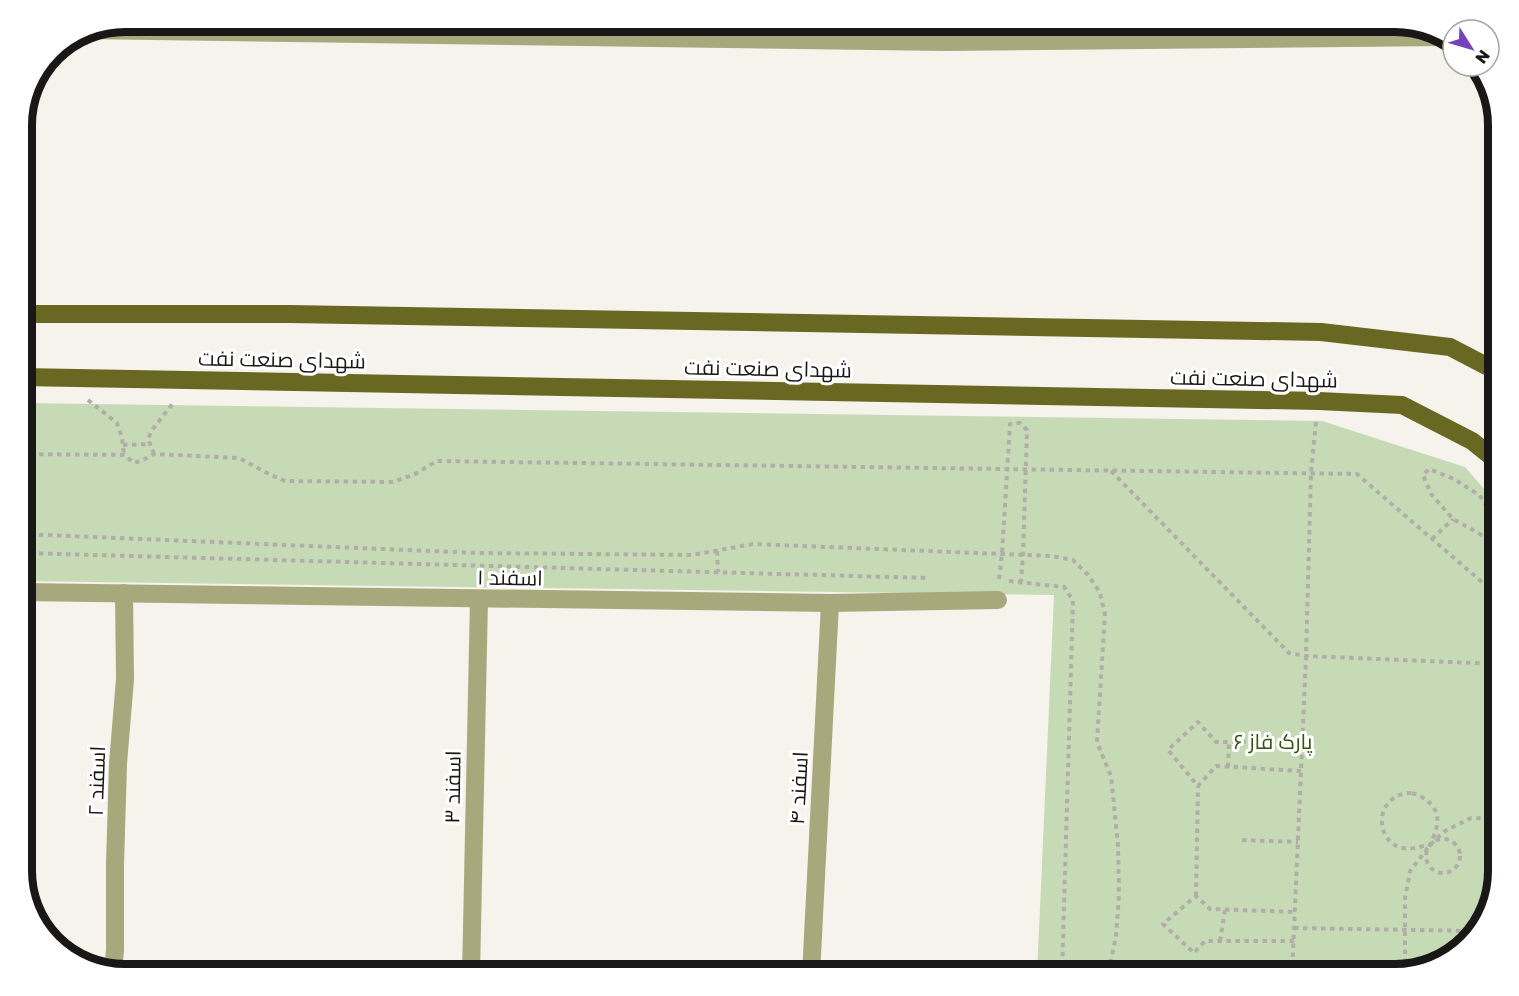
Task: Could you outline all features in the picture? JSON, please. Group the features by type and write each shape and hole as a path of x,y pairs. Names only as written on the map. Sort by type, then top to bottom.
{"main road":[{"name":"شهدای صنعت نفت","path":"32,314 301,314 1321,332 1450,347 1488,367"},
{"name":"شهدای صنعت نفت","path":"32,377 1319,401 1402,405 1472,441 1488,454"}],"street":[{"path":"227,32 946,42 1427,37"},
{"name":"اسفند ۱","path":"32,592 830,603 998,600"},
{"name":"اسفند ۲","path":"114,964 118,764 125,679 124,593"},
{"name":"اسفند ۳","path":"471,964 479,599"},
{"name":"اسفند ۴","path":"812,964 830,603"}],"path":[{"path":"60,377 117,423 124,455"},
{"path":"154,454 148,439 152,430 191,380"},
{"path":"1293,964 1311,473 1319,401"},
{"path":"1021,582 1027,429 1020,423 1010,424 999,580 1064,587 1073,600 1062,964"},
{"path":"123,445 150,444"},
{"path":"32,454 124,455 134,462 154,454 239,458 285,481 393,482 415,474 437,461 1357,474 1488,587"},
{"path":"1488,507 1479,495 1454,479 1429,469 1424,475 1431,494 1453,519 1488,538"},
{"path":"1110,470 1289,653 1306,656 1488,664"},
{"path":"1432,539 1453,519"},
{"path":"717,551 718,572"},
{"path":"32,553 929,578"},
{"path":"1295,912 1210,909 1196,896 1198,786 1168,750 1198,722 1216,742 1302,742"},
{"path":"1228,766 1229,742"},
{"path":"1198,786 1216,766 1301,771"},
{"path":"1431,844 1412,849 1402,848 1387,838 1381,820 1387,803 1395,797 1412,793 1428,800 1437,816 1437,825 1431,844 1426,855 1429,865 1432,870 1443,873 1454,869 1458,864 1460,854 1455,844 1440,839 1431,844"},
{"path":"1405,964 1405,898 1410,871 1431,844 1445,831 1471,818 1488,819"},
{"path":"1242,840 1298,842"},
{"path":"1196,896 1163,924 1194,953 1205,941 1294,941"},
{"path":"1220,941 1225,910"},
{"path":"1294,928 1465,932"}],"green space":[{"name":"پارک فاز ۶","path":"32,403 1322,421 1465,467 1488,493 1488,871 1483,901 1472,923 1460,937 1441,952 1406,964 1037,964 1054,595 32,581"}]}
